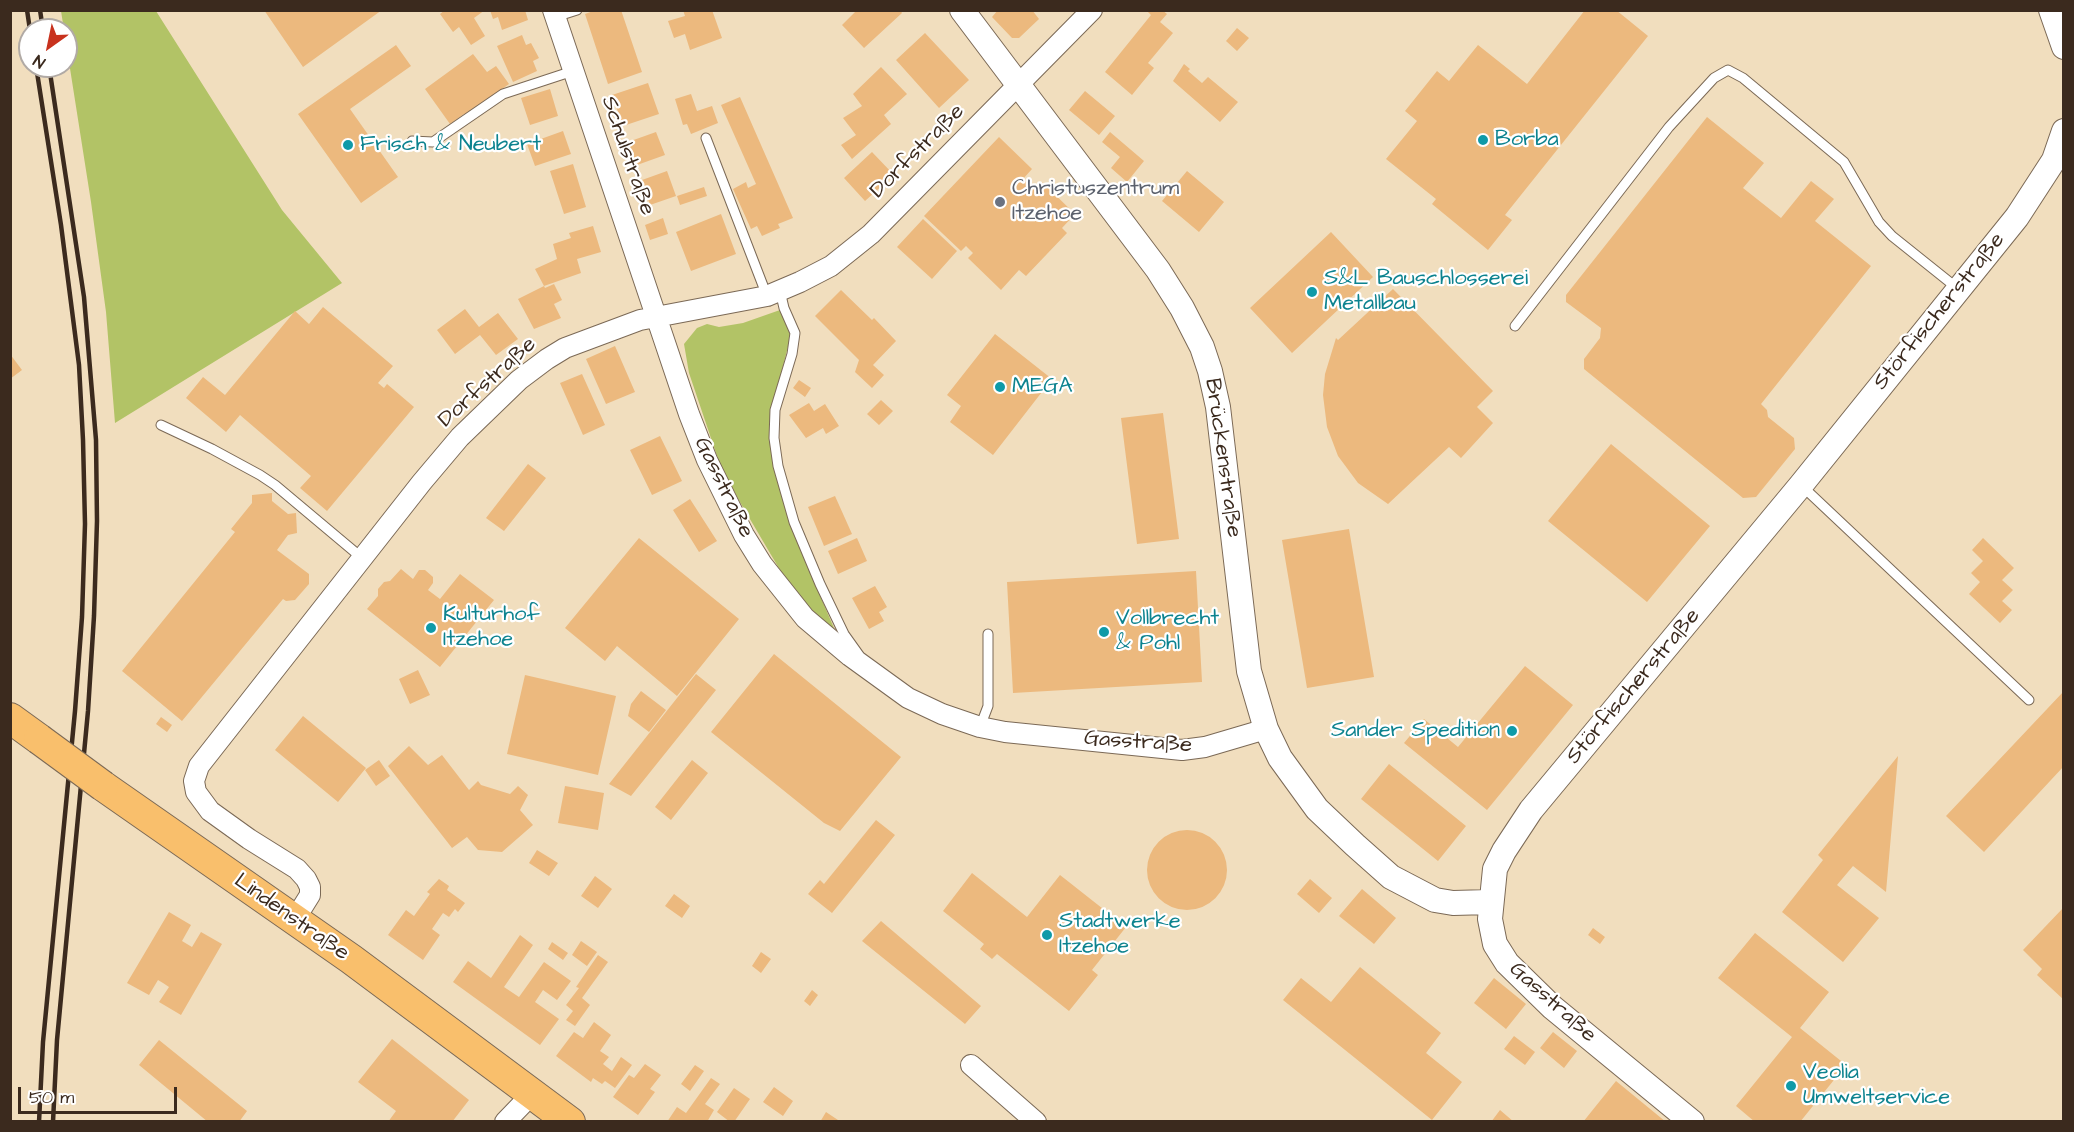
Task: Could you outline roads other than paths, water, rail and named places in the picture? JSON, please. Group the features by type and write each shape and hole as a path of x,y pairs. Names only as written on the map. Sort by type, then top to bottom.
{"main road":[{"name":"Lindenstraße","path":"10,718 103,786 295,919 570,1122"}],"street":[{"name":"Brückenstraße","path":"962,10 1158,270 1182,308 1202,347 1218,407 1249,671 1266,729"},
{"name":"Dorfstraße","path":"295,919 310,895 310,887 306,879 297,869 210,811 196,792 194,781 199,766 460,437 519,380 565,348 640,320 773,293 831,266 860,243 1092,10"},
{"path":"2051,10 2064,47"},
{"name":"Schulstraße","path":"554,14 656,317"},
{"name":"Störfischerstraße","path":"1490,902 1495,869 1499,860 1531,810 1801,485 2017,217 2055,160 2064,131"},
{"name":"Gasstraße","path":"656,317 707,460 744,535 768,572 805,618 889,685 927,708 980,727 1005,732 1182,750 1205,747 1266,729"},
{"path":"1266,729 1280,758 1317,809 1391,877 1435,900 1453,903 1490,902"},
{"name":"Gasstraße","path":"1490,902 1490,919 1495,944 1516,975 1692,1122"},
{"path":"971,1065 1036,1122"},
{"path":"505,1122 532,1094"}],"lane":[{"path":"554,14 577,10"},
{"path":"1515,326 1669,127 1714,78 1728,70 1743,78 1844,162 1879,222 1892,236 1958,289"},
{"path":"412,141 433,142 503,94 573,71"},
{"path":"706,138 773,293 784,308 795,333 792,354 775,410 774,438 778,466 795,522 820,584 844,634 871,672"},
{"path":"161,425 212,448 267,480 362,558"},
{"path":"1801,485 2029,700"},
{"path":"980,727 988,706 988,634"}],"railway":[{"path":"27,10 28,18"},
{"path":"40,10 41,18"},
{"path":"38,78 61,225 79,365 85,524 82,617 75,711 43,1042 39,1122"},
{"path":"51,78 84,297 96,440 97,521 88,711 57,1040 53,1122"}],"place":[{"name":"Borba","path":"1483,140"},
{"name":"Frisch & Neubert","path":"348,145"},
{"name":"Christuszentrum Itzehoe","path":"1000,202"},
{"name":"S&L Bauschlosserei Metallbau","path":"1312,292"},
{"name":"MEGA","path":"1000,387"},
{"name":"Kulturhof Itzehoe","path":"431,628"},
{"name":"Vollbrecht & Pohl","path":"1104,632"},
{"name":"Sander Spedition","path":"1512,731"},
{"name":"Stadtwerke Itzehoe","path":"1047,935"},
{"name":"Veolia Umweltservice","path":"1791,1086"}]}
